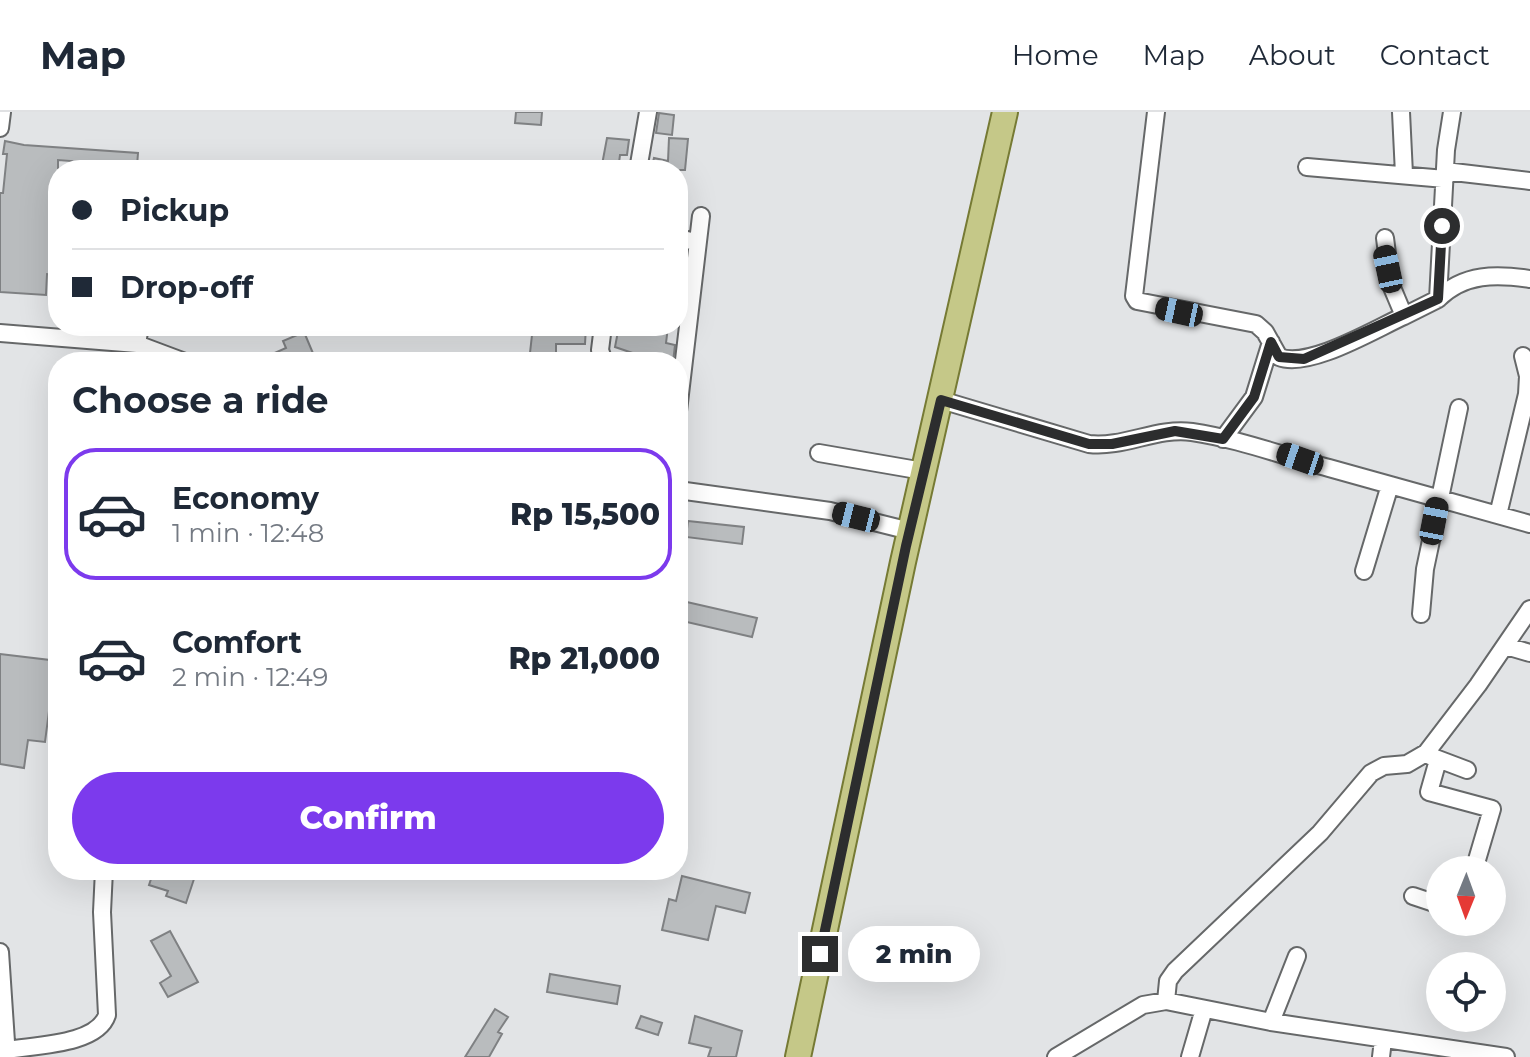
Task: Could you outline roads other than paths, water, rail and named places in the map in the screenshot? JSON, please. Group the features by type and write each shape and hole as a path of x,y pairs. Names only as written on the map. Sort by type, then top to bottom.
{"main road":[{"path":"798,1057 923,471 1005,112"}],"street":[{"path":"0,128 2,112"},
{"path":"640,160 648,112"},
{"path":"1156,112 1134,296 1141,304 1256,324 1279,357 1304,359 1404,316 1438,299 1447,290 1481,277 1503,275 1530,279"},
{"path":"1401,112 1404,174"},
{"path":"1438,299 1452,112"},
{"path":"1307,167 1530,181"},
{"path":"688,306 701,216"},
{"path":"1385,238 1391,285 1404,316"},
{"path":"688,240 696,242"},
{"path":"0,333 137,344 158,352"},
{"path":"137,344 138,336"},
{"path":"1223,439 1254,397 1271,342"},
{"path":"1498,515 1527,394 1528,376 1523,356"},
{"path":"941,400 1089,444 1112,444 1175,431 1223,439 1275,450 1530,524"},
{"path":"1421,614 1425,569 1459,408"},
{"path":"819,453 923,471"},
{"path":"1364,571 1390,485"},
{"path":"688,491 830,511 910,531"},
{"path":"1478,856 1492,809 1429,792 1432,756 1530,609"},
{"path":"1506,646 1530,653"},
{"path":"1166,1001 1168,981 1175,971 1320,833 1371,773 1384,766 1407,764 1432,756 1467,770"},
{"path":"0,952 7,1054 85,1037 105,1023 107,1015 104,880"},
{"path":"1413,896 1426,900"},
{"path":"1271,1022 1297,956"},
{"path":"1056,1057 1143,1005 1166,1001 1450,1054 1506,1057"},
{"path":"1190,1057 1204,1009"},
{"path":"1381,1057 1383,1040"}]}
